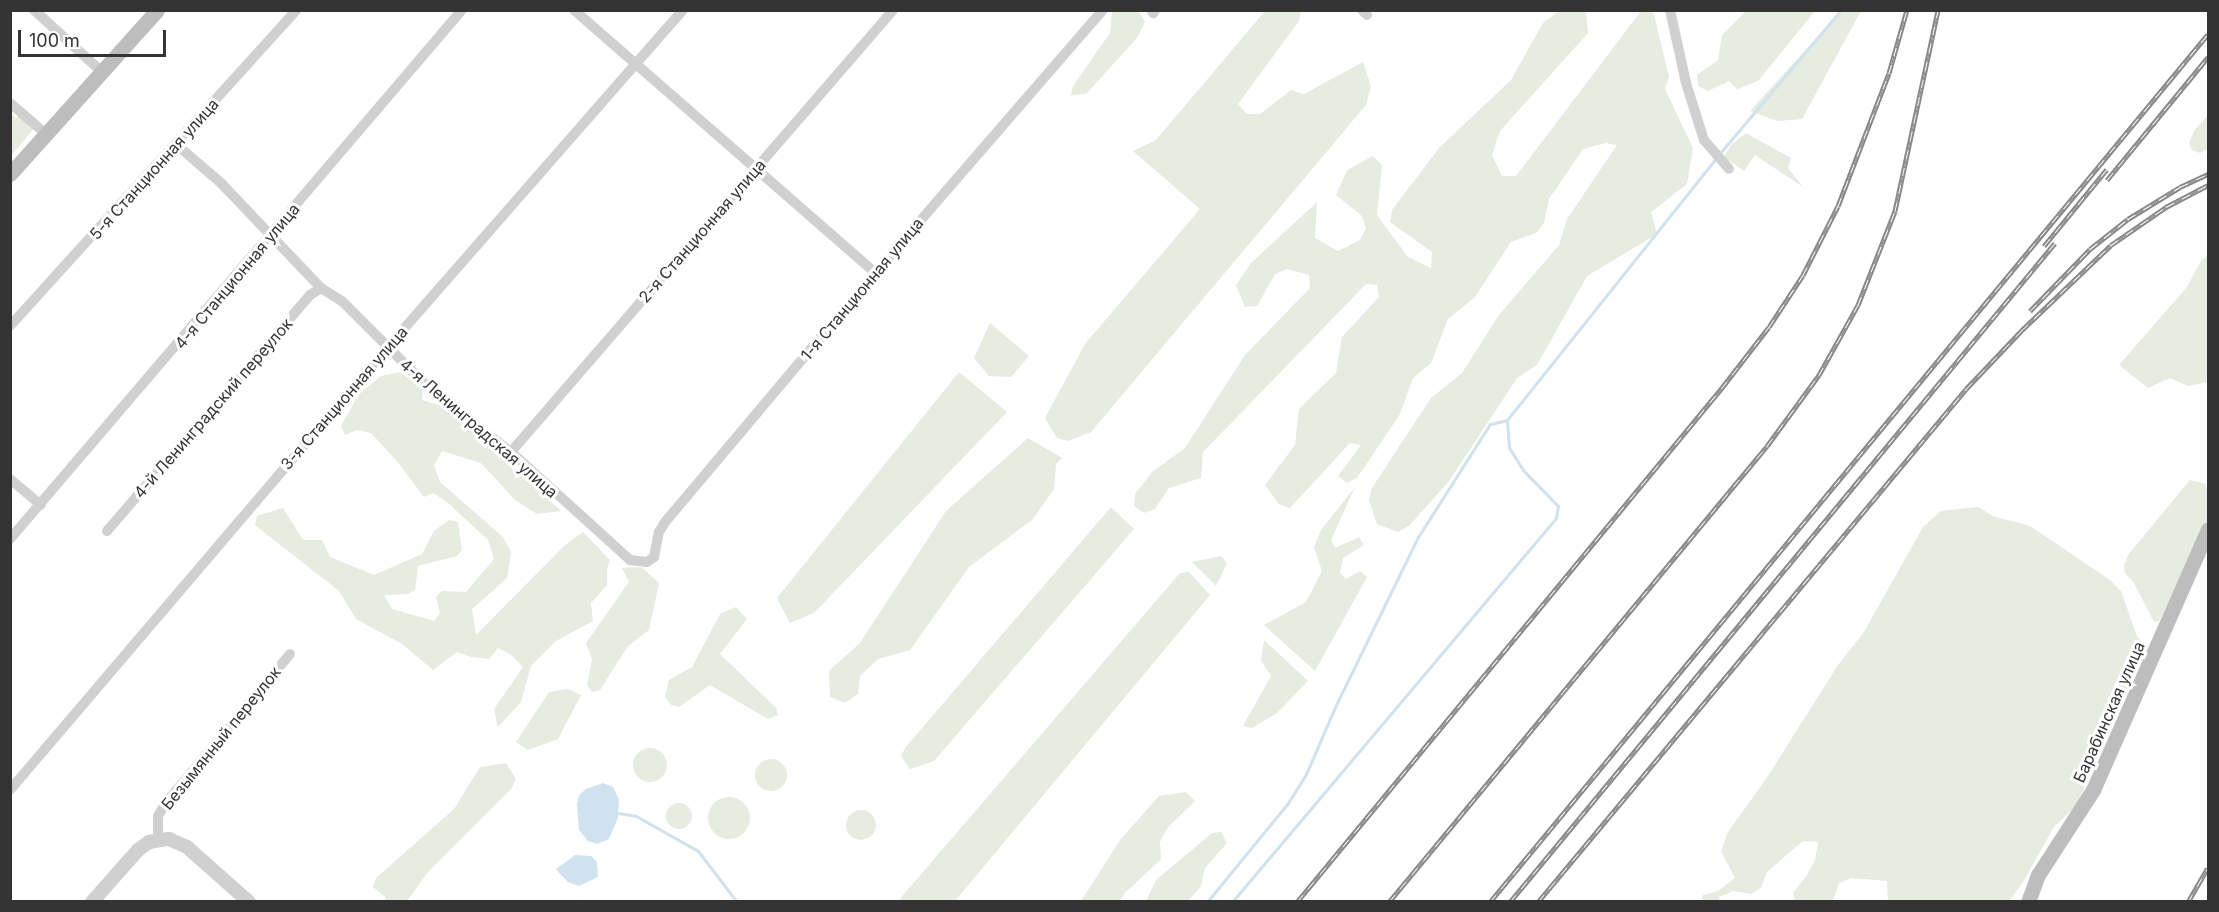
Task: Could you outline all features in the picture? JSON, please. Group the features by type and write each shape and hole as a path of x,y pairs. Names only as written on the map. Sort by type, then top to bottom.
{"main road":[{"path":"10,174 157,10"},
{"name":"Барабинская улица","path":"2028,902 2038,875 2093,790 2208,528"}],"street":[{"path":"34,10 102,72"},
{"name":"5-я Станционная улица","path":"10,326 177,145 297,10"},
{"name":"4-я Станционная улица","path":"10,539 271,237 462,10"},
{"path":"574,10 875,273"},
{"name":"3-я Станционная улица","path":"10,790 387,348 682,10"},
{"name":"2-я Станционная улица","path":"511,452 892,10"},
{"name":"1-я Станционная улица","path":"630,560 647,562 654,557 659,532 666,521 875,273 1103,10"},
{"path":"1670,10 1686,83 1704,141 1729,169"},
{"path":"10,103 46,134"},
{"name":"4-я Ленинградская улица","path":"177,145 258,219 268,229 271,237 321,288 342,301 433,392 511,452 630,560"},
{"name":"4-й Ленинградский переулок","path":"107,531 310,296 321,288"},
{"path":"10,480 41,505"},
{"name":"Безымянный переулок","path":"158,840 159,816 165,804 290,654"},
{"path":"92,902 138,850 158,840 169,839 187,847 249,902"}],"shaded area":[{"path":"1649,10 1654,14 1669,77 1665,89 1693,148 1687,184 1651,212 1657,234 1587,276 1537,365 1517,378 1449,481 1409,526 1398,532 1377,524 1369,500 1372,488 1431,398 1462,373 1499,315 1559,245 1567,219 1617,145 1605,143 1583,149 1549,199 1544,223 1536,233 1511,242 1475,297 1448,319 1431,363 1413,378 1400,414 1357,478 1347,483 1338,476 1361,445 1350,443 1290,508 1279,504 1265,485 1295,445 1299,409 1336,373 1342,337 1379,297 1377,285 1366,284 1203,452 1201,478 1169,488 1155,509 1144,513 1134,506 1135,494 1152,472 1185,448 1245,355 1310,288 1309,275 1287,269 1275,274 1257,306 1245,307 1236,285 1251,263 1317,202 1315,238 1338,251 1360,240 1366,228 1362,216 1336,195 1347,170 1373,156 1382,165 1377,215 1408,257 1431,268 1432,252 1390,222 1392,210 1439,148 1511,80 1543,23 1559,11 1586,11 1588,33 1500,131 1492,155 1502,176 1516,176 1641,11"},
{"path":"1112,11 1139,12 1145,22 1137,38 1086,94 1071,95 1073,86 1110,33"},
{"path":"1265,11 1301,11 1299,21 1238,104 1247,114 1260,114 1291,90 1304,94 1363,62 1371,86 1366,105 1091,432 1068,441 1057,438 1045,418 1085,344 1200,209 1133,151 1156,140"},
{"path":"1746,11 1815,11 1758,81 1737,89 1729,81 1708,91 1698,86 1697,75 1718,60 1722,35"},
{"path":"1841,11 1861,11 1802,119 1777,121 1750,111"},
{"path":"11,113 16,118 19,114 35,127 11,156"},
{"path":"2208,115 2208,149 2200,153 2192,150 2189,143 2194,131"},
{"path":"1746,133 1791,158 1788,168 1803,187 1755,155 1744,171 1724,157 1731,145"},
{"path":"2208,254 2208,382 2188,386 2170,378 2148,388 2119,365 2187,287 2201,261"},
{"path":"990,323 1029,356 1011,377 989,376 974,358"},
{"path":"399,372 423,387 422,400 450,408 561,511 537,514 515,500 481,463 442,451 434,465 440,482 503,537 511,552 507,578 472,609 476,635 564,546 583,532 610,560 607,569 607,585 591,603 593,621 556,641 531,666 521,702 498,727 494,709 523,667 510,654 498,648 489,659 471,657 457,652 433,670 402,644 356,619 339,591 255,525 257,516 283,508 303,540 322,540 330,557 374,575 422,554 434,531 449,520 458,522 462,550 457,556 418,566 415,590 408,594 384,595 392,609 434,621 440,613 436,597 442,591 466,592 494,559 488,540 447,502 433,493 424,497 396,460 371,433 357,430 345,435 341,426 359,394 381,376"},
{"path":"959,372 1007,412 814,613 790,623 777,598"},
{"path":"1028,438 1062,458 1056,464 1054,489 1033,519 969,567 910,650 878,659 860,676 858,694 845,703 830,697 829,671 860,643 946,511"},
{"path":"2190,480 2205,484 2208,491 2208,518 2159,621 2154,622 2134,583 2125,573 2124,565 2128,555"},
{"path":"1355,487 1331,540 1335,548 1359,537 1364,545 1343,558 1340,573 1346,579 1360,571 1367,577 1315,671 1264,625 1306,602 1322,571 1314,547 1321,530"},
{"path":"1111,507 1134,529 934,761 910,769 901,756 905,748"},
{"path":"1978,507 1993,516 2030,526 2110,580 2121,591 2137,636 2145,646 2077,805 2054,827 2023,882 2009,901 1888,901 1887,881 1851,878 1839,883 1833,901 1795,901 1793,893 1815,860 1818,842 1803,841 1767,872 1761,888 1751,894 1733,891 1719,897 1720,901 1701,901 1703,895 1718,891 1735,878 1721,851 1728,832 1766,779 1838,665 1864,632 1923,527 1941,511"},
{"path":"1221,556 1227,563 1216,586 1192,562"},
{"path":"641,567 659,583 649,630 628,646 600,690 592,692 587,685 592,659 586,643 629,582 622,568"},
{"path":"1189,572 1210,595 955,901 898,901 1180,573"},
{"path":"736,607 747,619 720,654 776,708 778,715 768,719 710,685 679,707 671,705 665,697 669,680 692,667 720,614"},
{"path":"1264,640 1308,681 1277,713 1252,728 1243,726 1271,676 1261,661"},
{"path":"568,689 581,695 558,739 528,750 516,742 549,692"},
{"path":"650,748 662,753 667,765 662,777 650,782 638,777 633,765 638,753"},
{"path":"771,759 782,764 787,775 782,786 771,791 760,786 755,775 760,764"},
{"path":"506,763 516,779 511,789 428,872 407,901 385,901 385,897 373,887 376,878 454,809 480,767"},
{"path":"1186,792 1195,801 1168,827 1160,842 1161,859 1125,893 1120,901 1081,901 1121,839 1159,796"},
{"path":"729,797 737,798 744,803 749,810 749,826 744,833 737,838 729,839 721,838 714,833 709,826 708,818 709,810 714,803 721,798"},
{"path":"679,803 688,807 692,816 688,825 679,829 670,825 666,816 670,807"},
{"path":"861,810 872,814 876,825 872,836 861,840 850,836 846,825 850,814"},
{"path":"1221,832 1227,843 1205,868 1201,886 1188,901 1146,901 1156,880 1212,833"}],"water":[{"path":"603,783 613,787 619,800 618,818 609,839 597,844 588,841 579,830 577,804 579,795 586,789"},
{"path":"575,855 591,856 597,862 598,877 579,886 568,882 556,869"}],"waterway":[{"path":"1720,153 1841,10"},
{"path":"1207,902 1288,803 1306,774 1336,705 1418,537 1490,424 1507,420 1716,158"},
{"path":"1232,902 1556,518 1558,506 1523,470 1509,448 1507,420"},
{"path":"618,813 636,816 698,851 737,902"}],"railway":[{"path":"1297,902 1721,389 1769,327 1803,275 1838,206 1889,73 1907,10"},
{"path":"1389,902 1767,446 1819,375 1858,305 1895,211 1938,10"},
{"path":"1490,902 2208,34"},
{"path":"2107,180 2208,57"},
{"path":"2044,246 2107,169"},
{"path":"2030,311 2090,249 2128,219 2180,187 2208,174"},
{"path":"1538,902 1966,389 2021,331 2111,245 2166,207 2208,185"},
{"path":"1510,902 2055,243"},
{"path":"2188,902 2208,868"}]}
